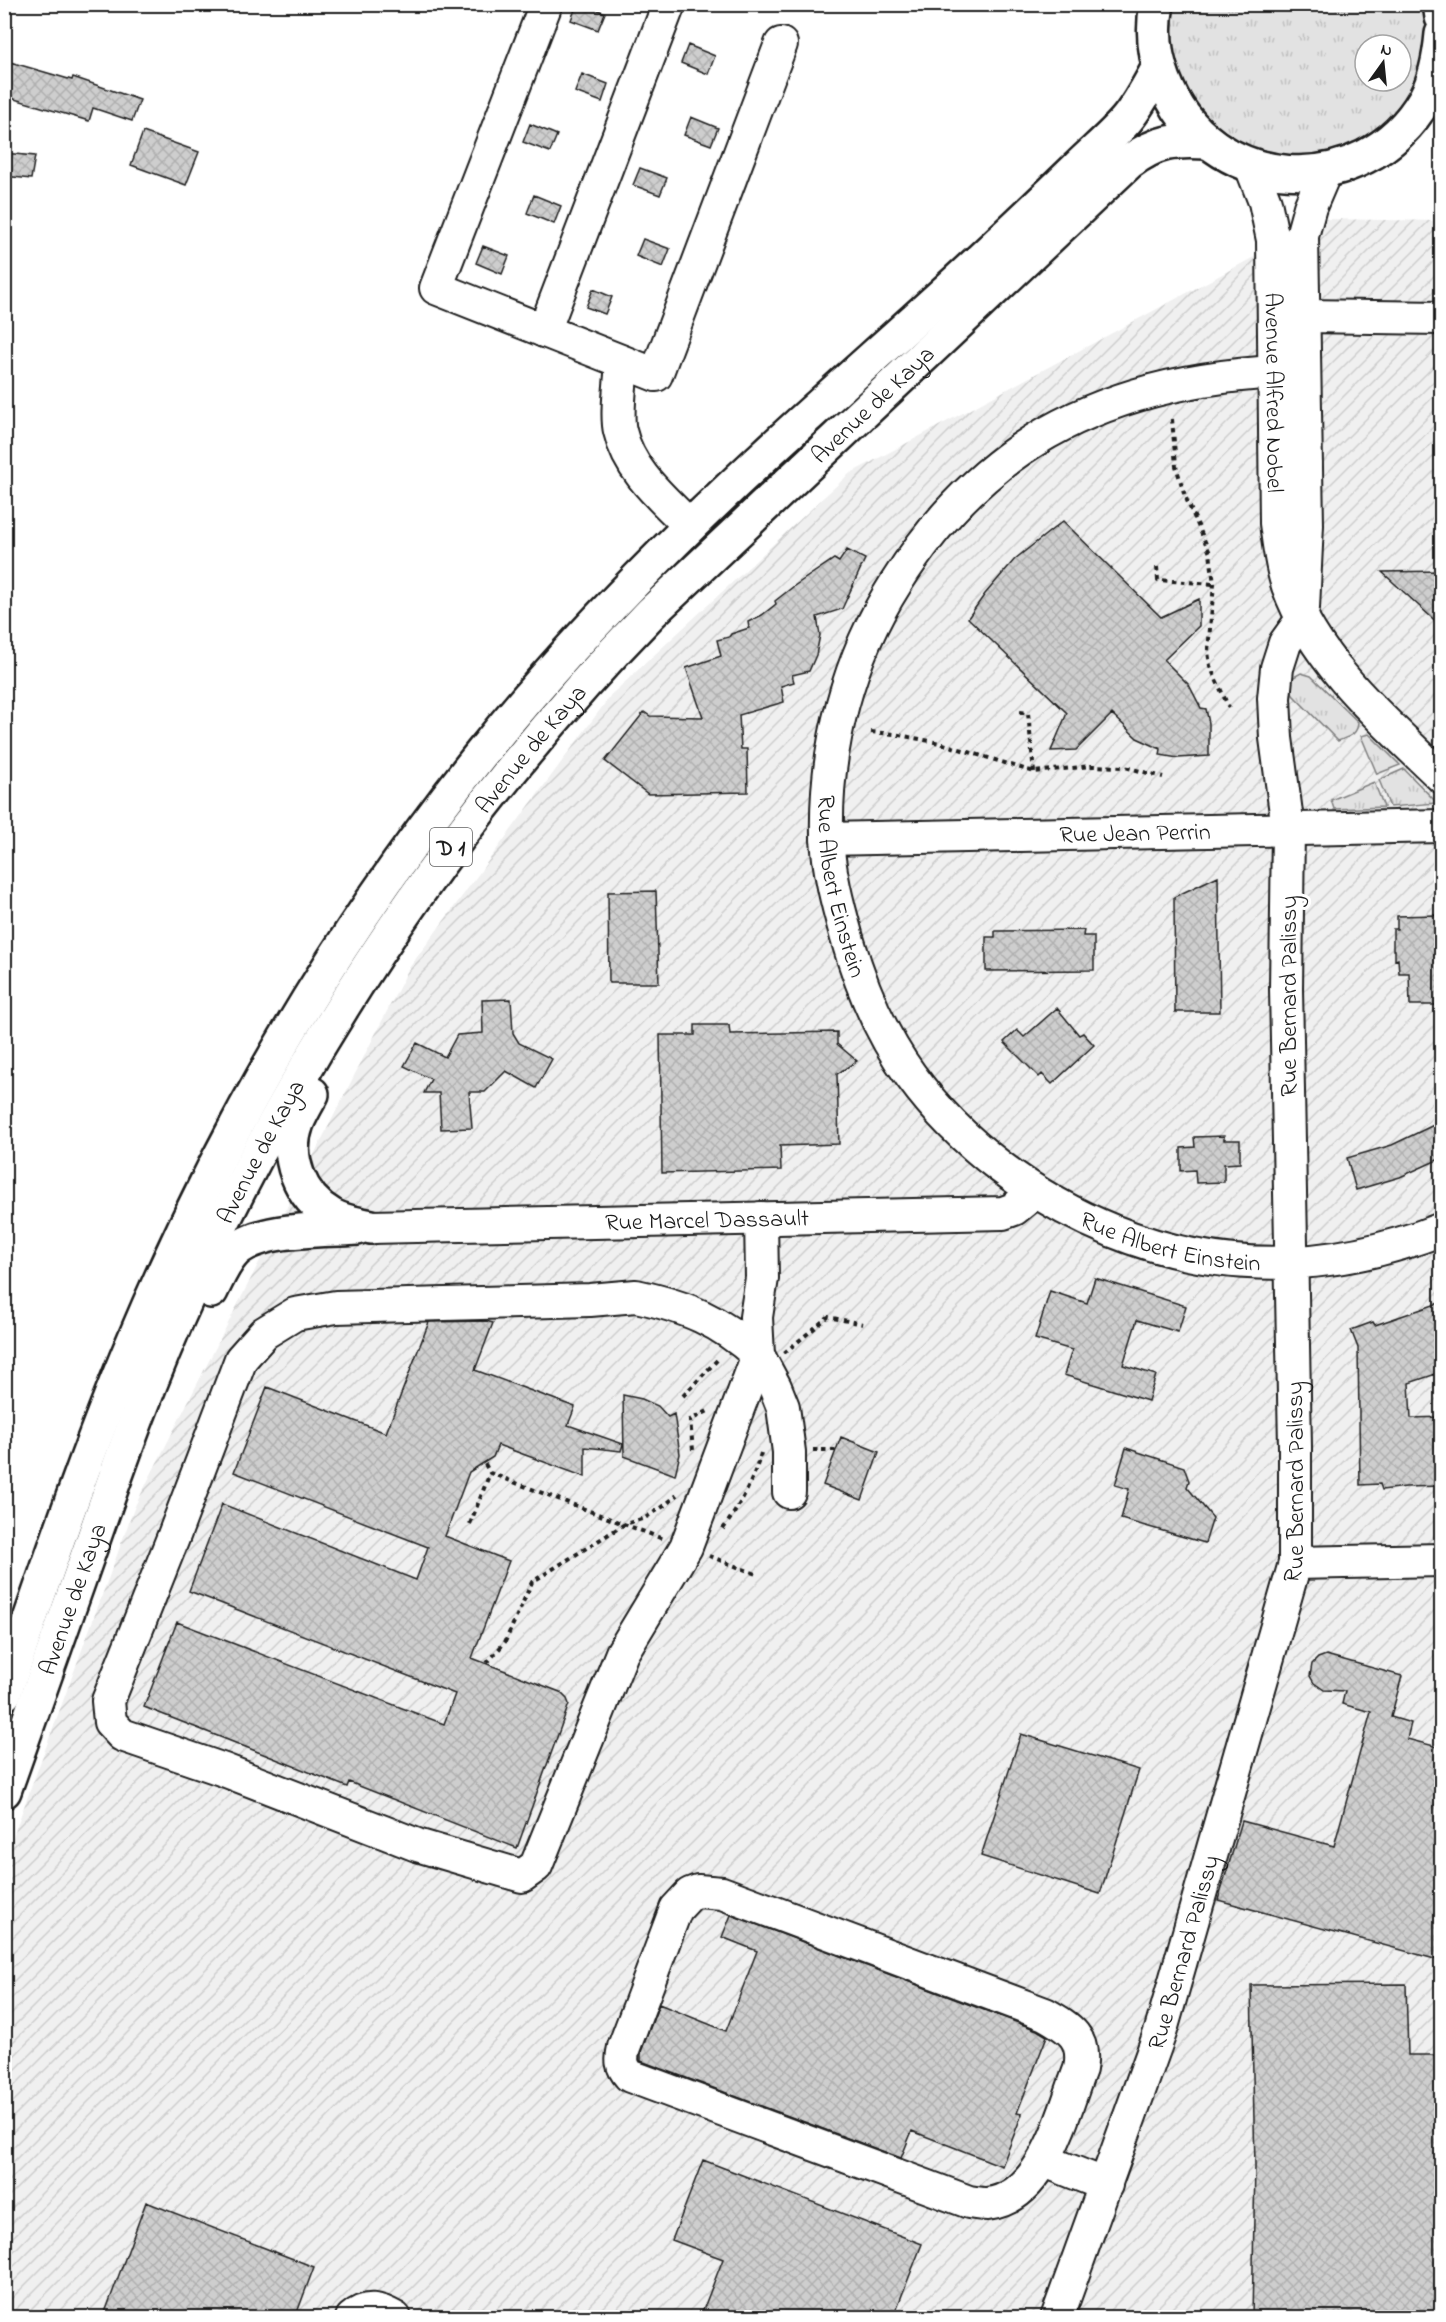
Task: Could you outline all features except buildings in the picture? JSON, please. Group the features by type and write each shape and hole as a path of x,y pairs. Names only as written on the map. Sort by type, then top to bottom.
{"main road":[{"path":"1157,4 1154,38 1159,67 1170,95 1186,121 1208,142 1228,155 1251,166 1287,174 1325,172 1356,162 1384,146 1434,96 1442,34"},
{"path":"1440,4 1442,17"},
{"name":"Avenue de Kaya","path":"4,1694 83,1469 135,1336 205,1187 250,1102 288,1035 378,894 481,755 576,644 690,526 1031,212 1123,123 1137,105 1159,67"},
{"name":"Avenue de Kaya","path":"4,1791 141,1408 189,1293 239,1190 326,1032 364,971 454,844 555,717 600,665 651,613 1129,162 1144,150 1160,144 1178,140 1208,142"},
{"path":"371,1227 333,1217 306,1194 294,1164 293,1145 297,1124 368,995 400,946 600,665"},
{"path":"103,1511 223,1267 236,1250 254,1238 278,1233 371,1227"}],"street":[{"path":"546,4 436,288 656,375 781,44"},
{"path":"544,331 669,4"},
{"name":"Avenue Alfred Nobel","path":"1251,166 1265,202 1273,240 1290,372"},
{"name":"Avenue Alfred Nobel","path":"1325,172 1304,228 1304,316 1290,372 1276,523 1280,556 1289,587 1303,618 1333,666 1442,777"},
{"path":"1304,316 1442,318"},
{"path":"622,362 619,429 628,453 645,483 690,526"},
{"name":"Rue Albert Einstein","path":"1290,372 1181,382 1124,398 1072,420 1023,448 977,483 945,516 909,561 880,607 858,657 834,743 827,838 839,909 854,963 885,1035 911,1076 943,1115 986,1156 1035,1192 1094,1223 1130,1238 1184,1254 1238,1263 1332,1260 1409,1242 1442,1229"},
{"name":"Rue Bernard Palissy","path":"1057,2318 1161,2030 1295,1563 1286,989 1288,828 1276,738 1274,698 1277,668 1285,643 1303,618"},
{"name":"Rue Jean Perrin","path":"827,838 1442,826"},
{"name":"Rue Marcel Dassault","path":"371,1227 1003,1213 1014,1209 1035,1192"},
{"path":"762,1218 762,1278 756,1317 774,1352 776,1387 783,1407 789,1452 789,1492"},
{"path":"636,1296 676,1305 774,1352 686,1547 622,1653 536,1866 522,1876 417,1845 224,1770 122,1736 110,1722 108,1701 241,1359 264,1333 295,1314 336,1307 590,1300 636,1296"},
{"path":"1295,1563 1442,1560"},
{"path":"698,1891 722,1893 1045,2014 1069,2029 1079,2042 1082,2055 1080,2069 1045,2161 1031,2178 1004,2199 987,2204 969,2202 630,2076 623,2069 621,2059 624,2047 671,1920 682,1900 698,1891"},
{"path":"1045,2161 1106,2185"},
{"path":"352,2318 362,2310 373,2308 395,2318"}],"path":[{"path":"1172,419 1176,466 1185,496 1210,553 1214,584 1208,651 1210,666 1228,708"},
{"path":"1157,567 1158,580 1214,584"},
{"path":"1020,712 1028,713 1034,772"},
{"path":"871,732 940,743 1034,772 1091,766 1125,767 1163,777"},
{"path":"690,1420 693,1451"},
{"path":"485,1464 490,1473 756,1574"},
{"path":"470,1524 490,1473"},
{"path":"487,1663 505,1642 532,1582 625,1524 645,1518 664,1506 680,1491"}],"shaded area":[{"path":"1325,219 1441,221 1441,2317 5,2317 4,1861 135,1506 409,968 611,695 849,474"}],"green space":[{"path":"1424,4 1427,24 1422,65 1413,86 1413,33 1353,33 1353,93 1409,93 1395,113 1369,136 1338,152 1303,158 1252,148 1233,141 1213,127 1199,111 1181,82 1169,49 1171,5"},
{"path":"1301,673 1311,676 1358,722 1352,735 1338,741 1293,695 1290,684 1292,678"},
{"path":"1369,734 1400,765 1377,774 1361,736"},
{"path":"1404,769 1437,803 1390,807 1379,780"},
{"path":"1374,782 1384,807 1334,809 1331,800"}]}
